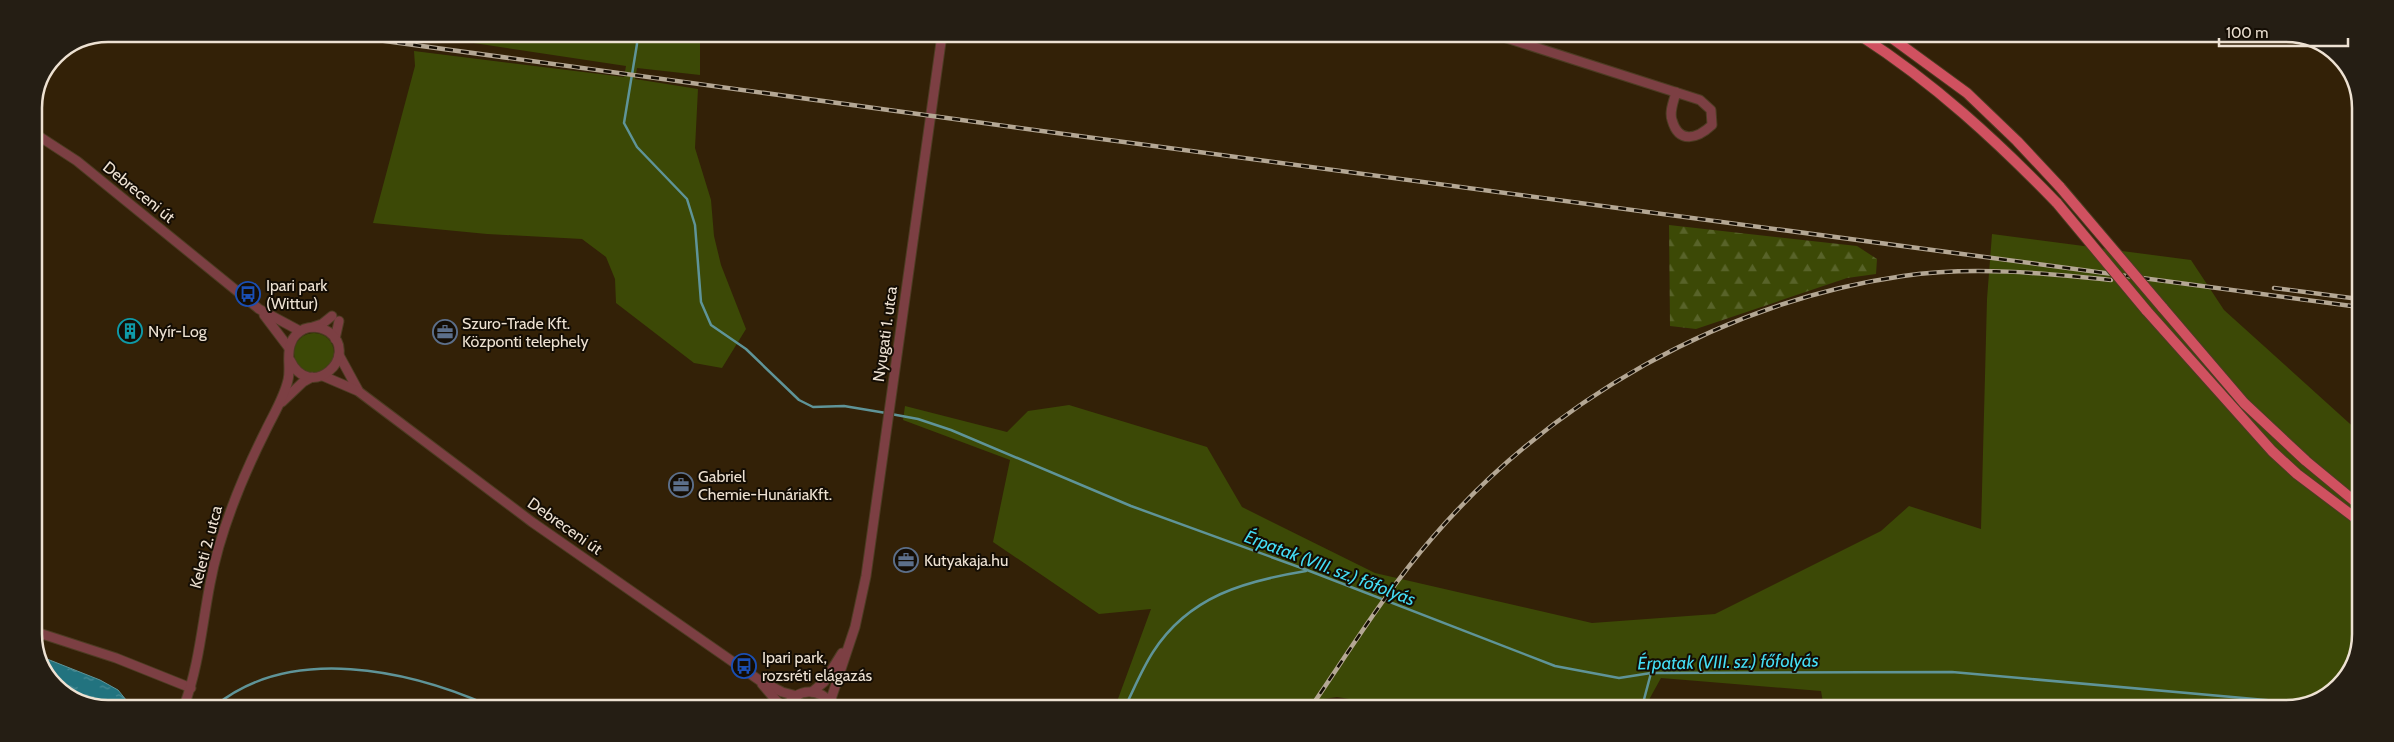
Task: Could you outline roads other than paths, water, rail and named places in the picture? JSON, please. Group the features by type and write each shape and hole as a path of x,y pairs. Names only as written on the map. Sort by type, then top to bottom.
{"main road":[{"path":"1870,42 1918,75 2008,153 2057,203 2146,310 2272,451 2297,474 2352,515"},
{"path":"1896,42 1967,93 2018,140 2244,403 2306,461 2352,499"}],"street":[{"name":"Nyugati 1. utca","path":"832,700 852,635 866,576 941,42"},
{"path":"1520,42 1676,92 1700,100 1711,110 1712,125 1696,137 1689,137 1678,130 1672,120 1671,110 1676,92"},
{"name":"Debreceni út","path":"42,138 77,161 259,309"},
{"path":"259,309 300,331"},
{"path":"259,309 289,348"},
{"path":"280,404 288,382 289,348 295,336 300,331 336,318 335,339 339,355 358,391"},
{"path":"310,327 324,330 335,339"},
{"path":"323,376 334,368 339,355"},
{"path":"290,360 298,372 312,377"},
{"path":"280,404 303,382 312,377 323,376 358,391"},
{"name":"Debreceni út","path":"358,391 532,522 759,680"},
{"name":"Keleti 2. utca","path":"186,700 200,648 210,583 223,533 246,470 280,404"},
{"path":"43,634 116,658 191,688"},
{"name":"Nyugati 1. utca","path":"812,692 824,682 852,635"},
{"path":"759,680 782,692 796,696 812,692 828,700"},
{"path":"759,680 776,700"},
{"path":"793,700 796,696"}],"water":[{"path":"48,659 100,680 118,690 126,700 100,699 83,694 65,683 56,674"}],"waterway":[{"name":"Érpatak (VIII. sz.) főfolyás","path":"637,42 624,123 637,147 687,199 695,225 701,302 711,325 746,349 799,400 813,407 844,406 886,413"},
{"name":"Érpatak (VIII. sz.) főfolyás","path":"891,414 918,419 951,430 1131,506 1307,570 1555,666 1619,678 1651,673 1952,672 2266,700"},
{"path":"1128,700 1153,652 1167,633 1201,604 1240,586 1306,571"},
{"path":"224,700 245,687 279,675 314,669 351,669 387,674 424,682 475,700"},
{"path":"1644,700 1651,673"}],"railway":[{"path":"392,42 2351,306"},
{"path":"1316,700 1369,620 1416,557 1480,488 1531,442 1586,401 1645,365 1706,334 1770,308 1836,289 1903,276 1955,271 1981,271 2033,273 2111,280"},
{"path":"2274,288 2351,298"}],"place":[{"name":"Ipari park (Wittur)","path":"248,294"},
{"name":"Nyír-Log","path":"130,331"},
{"name":"Szuro-Trade Kft. Központi telephely","path":"445,332"},
{"name":"Gabriel Chemie-HunáriaKft.","path":"681,485"},
{"name":"Kutyakaja.hu","path":"906,560"},
{"name":"Ipari park, rozsréti elágazás","path":"744,666"}]}
